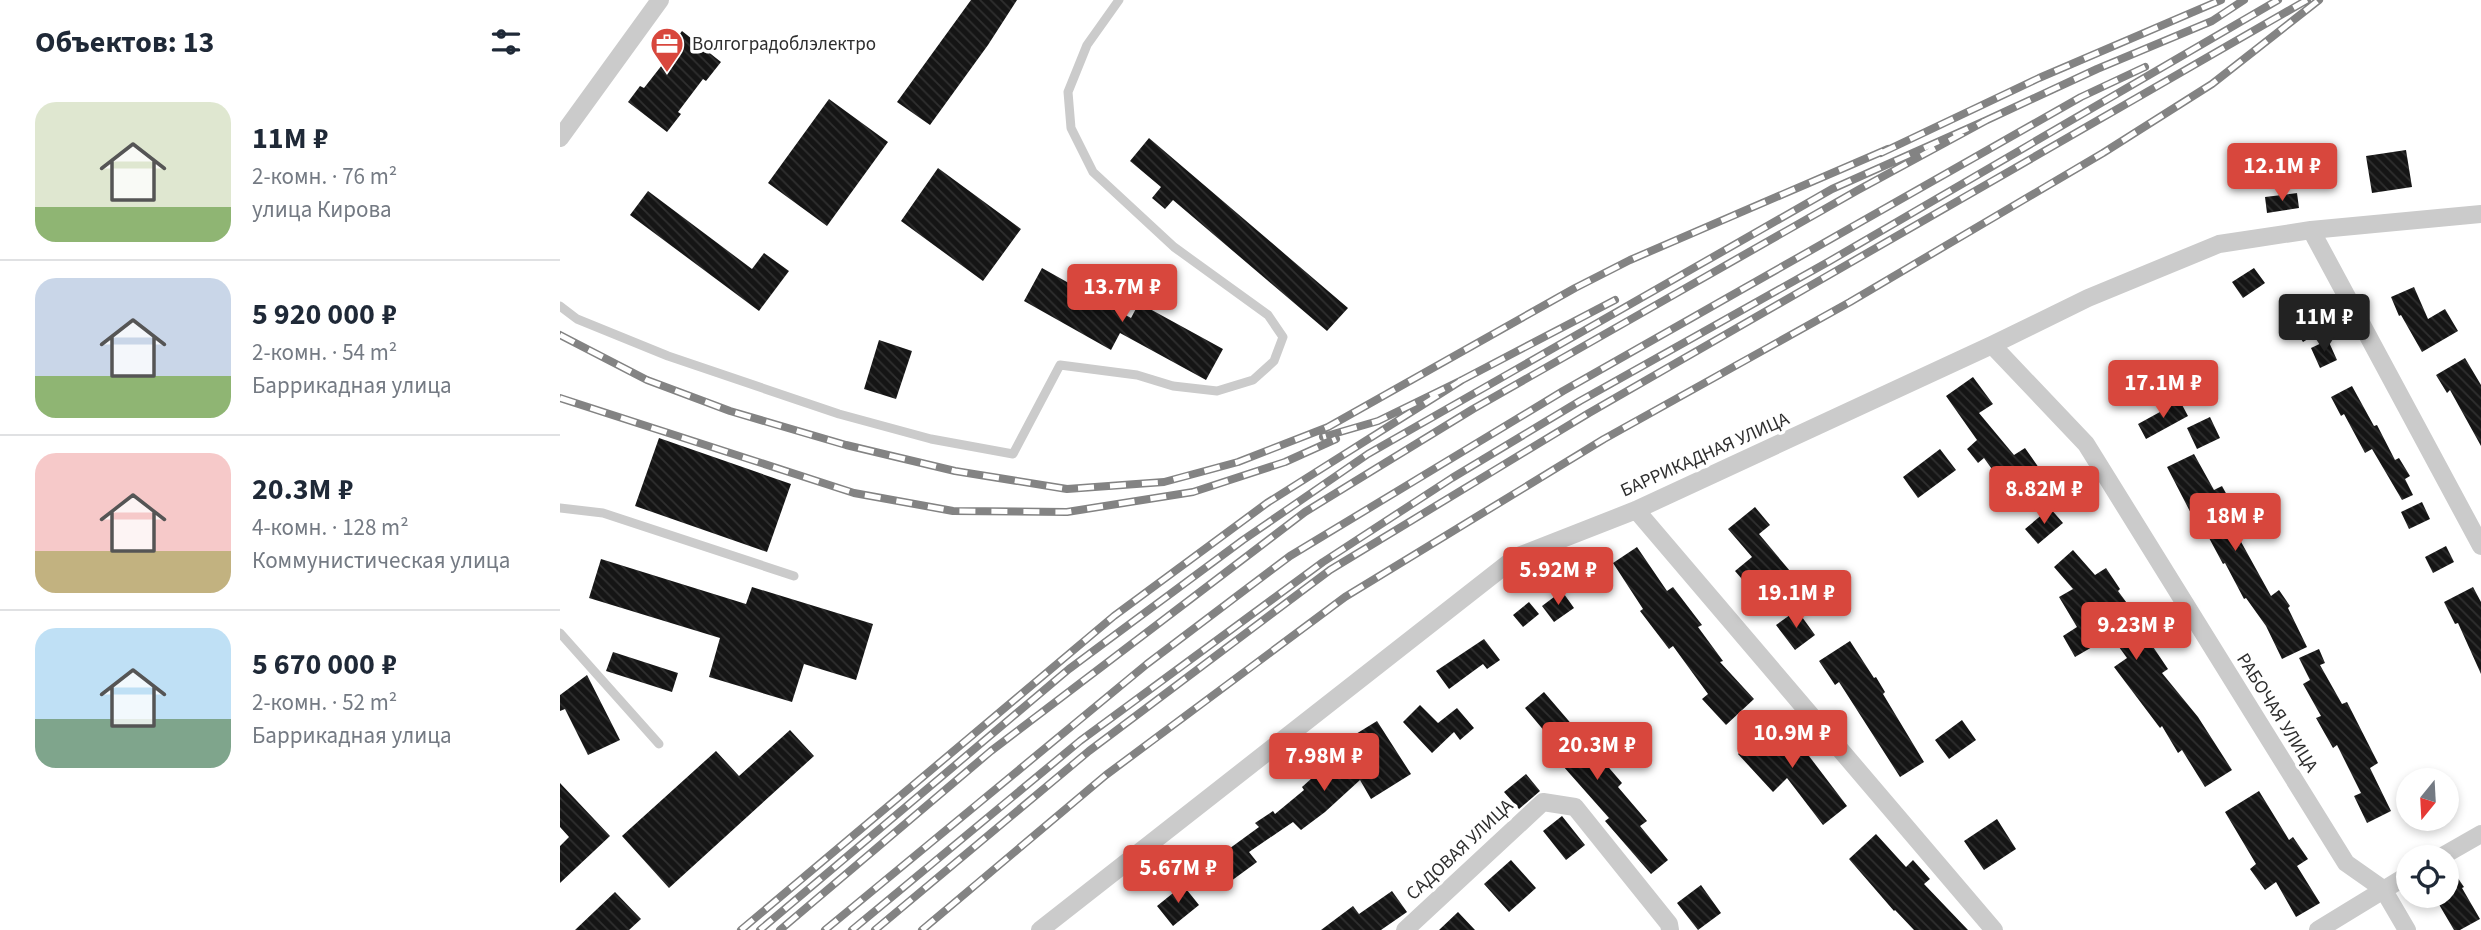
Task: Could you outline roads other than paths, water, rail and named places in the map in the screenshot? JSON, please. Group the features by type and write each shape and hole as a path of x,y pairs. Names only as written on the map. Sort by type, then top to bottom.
{"street":[{"path":"560,138 660,0"},
{"name":"БАРРИКАДНАЯ УЛИЦА","path":"1040,930 1516,557 1636,510 2088,298 2219,244 2311,230 2481,214"},
{"path":"2311,230 2481,546"},
{"name":"РАБОЧАЯ УЛИЦА","path":"1992,345 2086,444 2346,863 2383,889 2407,930"},
{"path":"1636,510 1994,930"},
{"name":"САДОВАЯ УЛИЦА","path":"1405,930 1543,802 1574,807 1669,924 1670,930"},
{"path":"2459,847 2481,834"},
{"path":"2318,930 2396,882"}],"lane":[{"path":"560,306 578,319 668,356 839,414 931,439 1013,454 1060,366 1137,375 1173,386 1217,391 1253,380 1273,362 1283,337 1268,315 1174,247 1128,207 1093,172 1071,128 1068,92 1087,45 1119,0"},
{"path":"560,508 603,513 794,576"},
{"path":"560,633 659,744"}],"railway":[{"path":"1881,153 2039,78 2221,0"},
{"path":"1987,120 2097,69 2212,21 2244,0"},
{"path":"852,930 1080,741 1323,562 1452,478 1580,401 1828,262 2278,0"},
{"path":"875,930 1089,751 1330,570 1589,413 2307,0"},
{"path":"922,930 1106,775 1345,597 1604,439 1850,302 2103,153 2212,84 2319,0"},
{"path":"825,930 1147,664 1290,556 1563,391 2081,97 2145,67"},
{"path":"760,930 1069,669 1243,540 1368,454 1832,189 1987,120 1858,190 1473,409 1305,512 991,751 780,930"},
{"path":"560,335 647,380 730,411 846,445 955,471 1067,489 1164,482 1238,462 1328,427 1575,288 1630,260 1888,149"},
{"path":"1462,380 1615,300"},
{"path":"741,930 1114,616 1267,503 1462,380 1378,421 1323,437"},
{"path":"560,398 854,493 953,511 1067,512 1193,492 1285,462 1336,439"}],"place":[{"name":"Волгоградоблэлектро","path":"667,74"}]}
